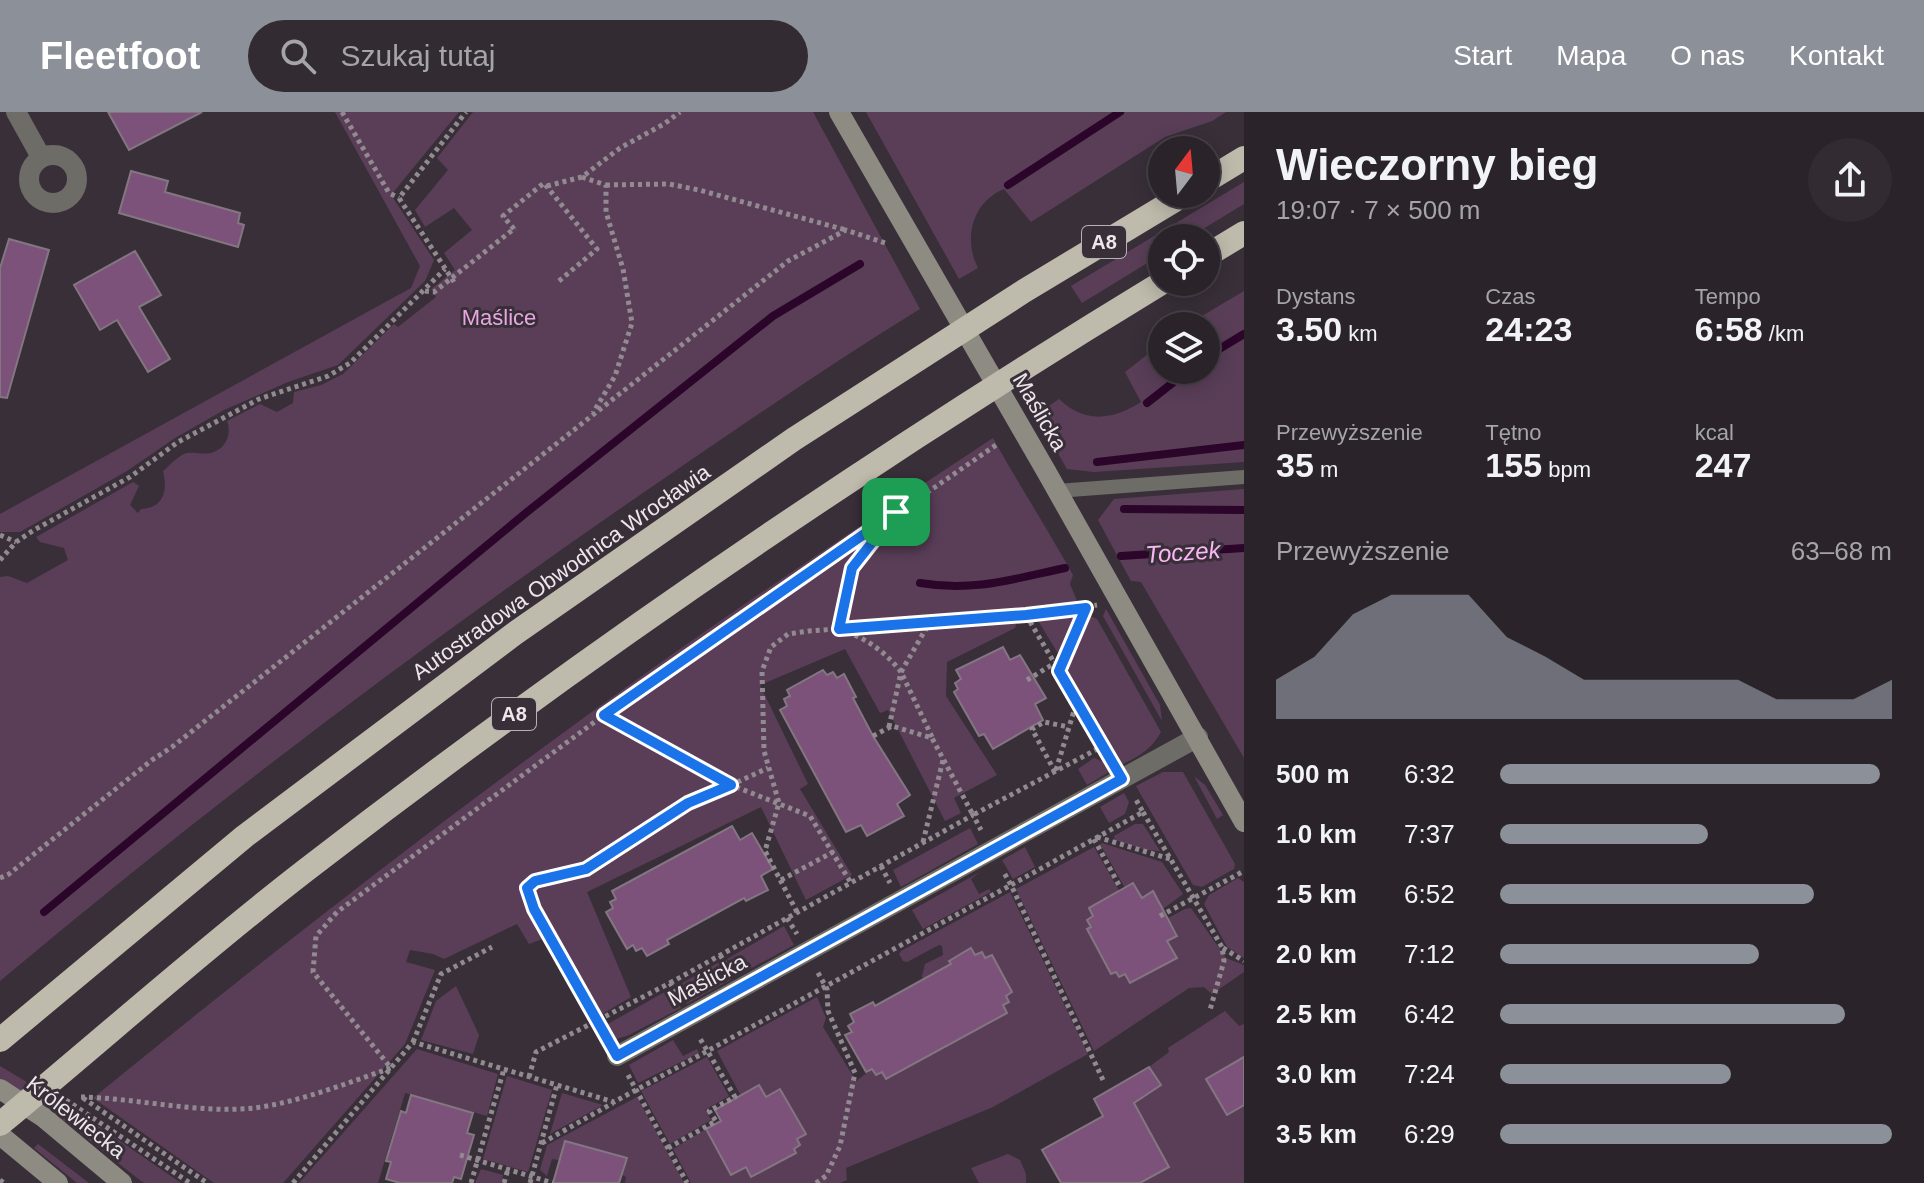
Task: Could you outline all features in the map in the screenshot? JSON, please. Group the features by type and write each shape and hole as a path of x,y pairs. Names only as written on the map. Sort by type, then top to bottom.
{"highway":[{"path":"1220,173 1244,158"},
{"name":"Autostradowa Obwodnica Wrocławia","path":"0,1040 245,836 514,634 794,439 1024,291 1162,208"},
{"path":"1220,248 1244,233"},
{"name":"A8","path":"0,1124 302,873 565,677 838,487 1148,291"}],"street":[{"path":"16,112 41,157"},
{"name":"Maślicka","path":"839,112 1244,822"},
{"name":"Maślicka","path":"617,1056 1198,737"},
{"name":"Królewiecka","path":"0,1089 43,1117 122,1183"},
{"path":"0,1135 58,1183"}],"lane":[{"path":"1057,491 1244,477"}],"path":[{"path":"342,112 389,193 399,198 453,280"},
{"path":"399,198 466,112"},
{"path":"546,186 582,177 620,148 680,112"},
{"path":"582,177 606,185 669,184 846,230 888,244"},
{"path":"424,291 434,292 453,280 514,228 503,216 544,183 597,249 559,281"},
{"path":"591,417 615,376 632,323 623,269 606,212 606,185"},
{"path":"0,878 184,737 788,261 846,230"},
{"path":"0,560 16,542 130,477 178,442 259,399 328,376 350,363 445,269"},
{"path":"391,1068 313,972 316,936 337,912 604,715 999,443"},
{"path":"839,629 852,568 896,512"},
{"path":"0,535 16,542"},
{"path":"797,912 765,851 779,803 764,751 762,671 771,647 788,634 1089,608 1059,671"},
{"path":"1026,615 1222,947 1224,961 1210,1010"},
{"path":"889,728 901,672 931,620"},
{"path":"839,629 873,645 891,658 973,815 1103,746"},
{"path":"1027,680 1055,663"},
{"path":"1055,772 1077,701"},
{"path":"604,715 731,785 810,816 851,883"},
{"path":"1055,772 1032,729 1044,722 1069,727"},
{"path":"873,736 892,726 932,738"},
{"path":"922,843 943,760"},
{"path":"687,1183 534,909 527,888 535,881 586,869 688,803 768,768"},
{"path":"1103,1080 1011,885 1143,812"},
{"path":"1096,838 1171,860"},
{"path":"1096,838 1120,887"},
{"path":"781,880 833,852"},
{"path":"1160,916 1244,871"},
{"path":"787,918 827,989 828,1011 855,1073 840,1146 826,1176 816,1183"},
{"path":"293,1183 413,1042 441,974 492,947"},
{"path":"1222,947 1244,961"},
{"path":"542,1143 825,985"},
{"path":"529,1077 536,1052 560,1041"},
{"path":"413,1042 614,1102"},
{"path":"207,1183 81,1097 123,1098 208,1108 254,1108 311,1094 391,1068"},
{"path":"471,1183 504,1069"},
{"path":"531,1180 557,1085"},
{"path":"64,1098 190,1183"},
{"path":"460,1155 508,1169 531,1180 553,1183"},
{"path":"504,1183 508,1169"}],"green space":[{"path":"335,112 459,112 391,195 434,260 425,281 338,365 288,382 224,410 127,471 20,532 0,532 0,514 411,288 420,266"},
{"name":"Maślice","path":"473,112 813,112 920,309 672,473 414,656 163,848 0,981 0,577 8,576 27,583 68,560 64,548 40,542 36,537 133,482 139,486 130,505 138,513 155,505 164,491 163,471 184,454 205,454 221,448 228,436 227,421 260,404 277,412 293,403 294,392 321,385 343,374 394,324 398,327 436,297 431,289 455,270 444,253 472,230 454,208 425,227 415,210 448,170 437,158"},
{"path":"866,112 1226,112 1212,121 1168,136 1148,136 1148,148 1031,222 1004,189 993,195 984,203 973,222 971,245 978,268 959,279"},
{"path":"1244,182 1244,204 1211,224 1174,224 1201,208 1220,208 1220,196"},
{"path":"1148,240 1148,263 1082,303 1071,286"},
{"path":"1244,291 1244,462 1094,472 1067,469 1036,415 1059,399 1089,416 1110,416 1131,408 1141,402 1125,372 1148,354 1148,384 1220,384 1220,312 1209,312"},
{"path":"993,438 1073,575 1070,584 1078,603 1021,608 1015,628 947,662 946,696 997,775 954,798 961,813 945,821 888,710 880,713 845,649 760,685 808,784 800,789 852,875 806,900 761,807 587,892 631,997 599,1016 541,915 535,918 545,938 529,944 517,924 444,959 410,950 406,962 435,970 405,1044 283,1183 214,1183 93,1098 309,926 602,704 834,543"},
{"path":"1244,489 1244,758 1141,582 1131,581 1098,520 1114,499"},
{"path":"1106,609 1160,705 1162,721 1103,616"},
{"path":"1076,611 1079,617 1063,654 1059,655 1037,619 1040,615"},
{"path":"1090,616 1097,619 1161,732 1145,751 1123,764 1065,665 1084,621"},
{"path":"1094,758 1106,763 1111,771 1087,785 1078,769"},
{"path":"1163,772 1183,772 1235,864 1234,869 1202,887 1193,885 1136,786"},
{"path":"1194,776 1205,785 1223,815 1217,819"},
{"path":"1124,793 1129,802 1125,814 1109,823 1100,807"},
{"path":"1135,824 1143,824 1160,851 1115,840 1114,836"},
{"path":"970,828 978,844 901,887 893,870"},
{"path":"1102,843 1162,862 1183,894 1163,909 1153,891 1142,898 1134,883 1125,888"},
{"path":"1025,847 1035,867 1013,879 1002,860"},
{"path":"1094,847 1121,894 1090,907 1093,916 1088,920 1091,927 1087,929 1096,946 1100,945 1105,953 1101,956 1111,973 1116,972 1119,977 1125,974 1131,982 1145,976 1161,961 1164,965 1176,958 1167,941 1178,935 1168,918 1191,908 1226,958 1244,965 1244,972 1212,994 1204,987 1189,988 1094,1051 1016,889"},
{"path":"980,872 971,879 979,894 989,889 991,892 923,929 912,910"},
{"path":"1238,878 1244,882 1244,958 1227,947 1204,904 1209,895"},
{"path":"1010,892 1088,1054 993,1107 846,1168 847,1180 840,1183 691,1183 673,1149 706,1129 712,1142 716,1140 730,1174 746,1166 752,1177 769,1168 767,1164 796,1153 794,1149 800,1145 797,1139 805,1134 799,1121 795,1122 784,1104 787,1101 781,1090 766,1097 759,1085 741,1096 717,1051 817,997 826,1018 823,1027 856,1081 872,1069 876,1075 882,1072 886,1079 936,1052 953,1036 956,1041 970,1034 968,1029 985,1026 1007,1013 1003,1005 1009,1002 1006,996 985,958 975,955 972,948 949,960 952,966 924,981 925,964 943,955 942,946 907,962 899,954"},
{"path":"784,926 794,945 737,976 727,959"},
{"path":"721,961 732,979 687,1004 677,986"},
{"path":"456,986 479,1035 473,1054 421,1040 436,1001"},
{"path":"670,989 681,1008 614,1040 606,1025"},
{"path":"1225,1011 1239,1026 1244,1024 1244,1057 1206,1079 1227,1115 1244,1105 1244,1183 1140,1183 1169,1167 1134,1103 1161,1085 1149,1067 1169,1052 1168,1048"},
{"path":"673,1040 683,1056 697,1049 699,1053 638,1083 629,1065"},
{"path":"417,1049 498,1074 487,1116 405,1093 378,1183 299,1183"},
{"path":"707,1057 729,1096 705,1110 711,1120 670,1144 641,1091"},
{"path":"0,1066 85,1117 181,1183 141,1181 71,1126 0,1080"},
{"path":"507,1076 552,1090 528,1172 483,1159"},
{"path":"562,1093 603,1105 550,1134"},
{"path":"637,1097 684,1183 625,1183 626,1177 622,1175 627,1158 566,1141 559,1160 552,1159 547,1176 540,1170 547,1145"},
{"path":"38,1144 89,1183 77,1183 34,1148"},
{"path":"1008,1154 1020,1160 1026,1183 979,1183 971,1168"},
{"path":"481,1169 503,1175 501,1183 475,1183"}],"building":[{"path":"108,112 202,112 129,150"},
{"path":"131,171 168,181 165,192 240,213 238,223 244,225 238,247 119,213"},
{"path":"9,239 49,250 7,398 0,397 0,268"},
{"path":"135,251 161,295 139,307 170,359 148,372 117,320 100,330 74,285"},
{"path":"1003,647 1010,660 1020,655 1046,698 1035,704 1043,720 993,749 984,734 979,736 954,692 958,689 955,683 961,679 956,670"},
{"path":"823,670 827,675 833,672 837,678 844,674 873,736 910,795 897,804 904,816 867,836 861,825 846,832 780,710 787,706 784,699 790,696 787,690"},
{"path":"732,826 740,840 752,833 773,869 761,876 768,890 746,901 744,898 667,940 669,944 647,956 642,948 636,951 633,945 627,949 606,912 613,908 610,902 616,899 612,891"},
{"path":"1133,883 1142,898 1153,891 1177,936 1167,941 1177,958 1130,983 1125,974 1119,977 1116,972 1111,974 1087,929 1091,927 1087,920 1093,916 1089,908"},
{"path":"971,948 975,955 982,952 985,958 992,955 1012,992 1006,996 1009,1002 1003,1005 1007,1013 886,1079 882,1072 876,1075 872,1069 866,1072 845,1035 852,1032 848,1026 854,1022 850,1014 873,1002 875,1006 951,964 949,961"},
{"path":"1244,1057 1244,1105 1227,1115 1206,1079"},
{"path":"1149,1067 1161,1085 1134,1103 1169,1167 1140,1183 1061,1183 1042,1150 1103,1116 1094,1099"},
{"path":"759,1085 766,1097 780,1089 806,1134 797,1139 800,1145 794,1149 796,1153 751,1177 746,1167 731,1175 706,1129 721,1121 715,1110"},
{"path":"411,1095 473,1113 467,1133 474,1135 461,1179 454,1177 452,1183 400,1183 386,1179 391,1162 386,1161 401,1111 406,1113"},
{"path":"565,1141 627,1158 619,1183 553,1183"}],"waterway":[{"path":"1008,185 1120,112"},
{"path":"44,912 527,512 773,316 860,264"},
{"path":"1220,349 1244,334"},
{"path":"1147,403 1171,384"},
{"path":"1097,462 1244,445"},
{"path":"1124,509 1244,510"},
{"name":"Toczek","path":"1121,556 1244,548"},
{"name":"Toczek","path":"920,583 976,585 1065,568"}],"route":[{"path":"896,512 852,568 839,629 1086,608 1059,671 1122,779 617,1056 534,909 527,888 535,881 586,869 688,803 731,785 604,715 896,512"}]}
